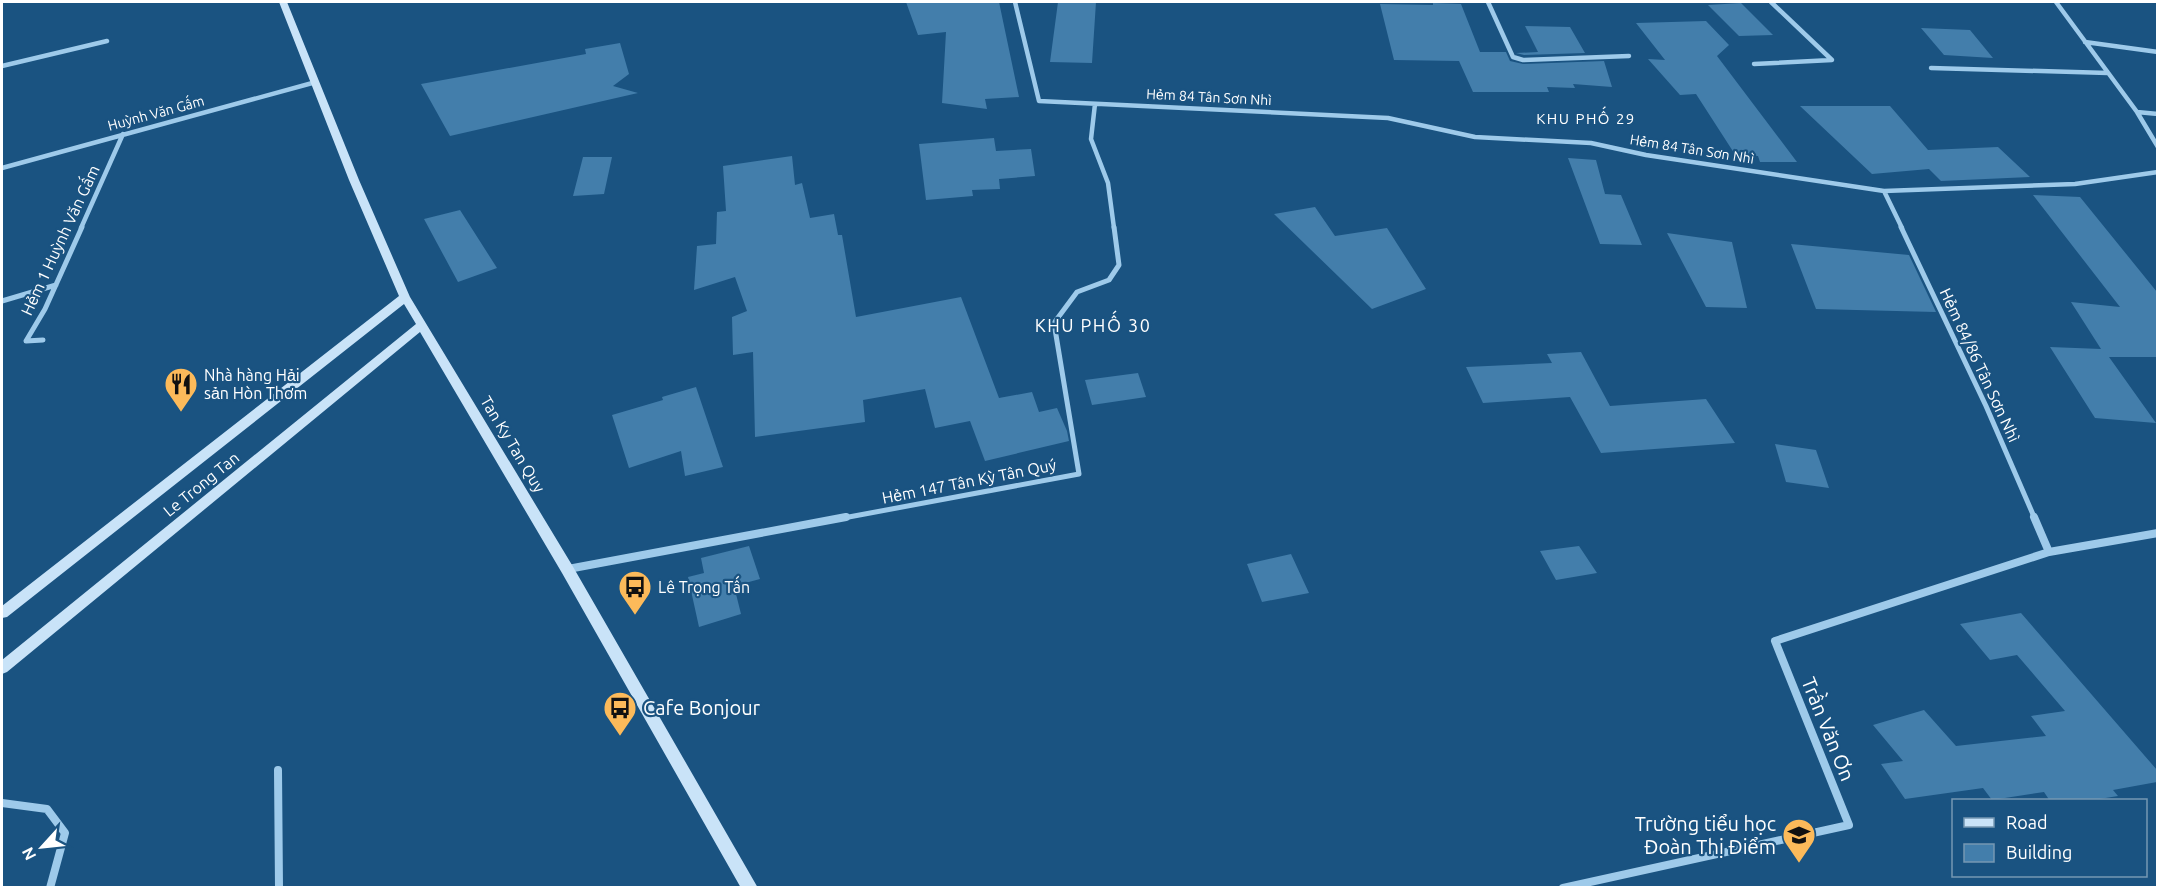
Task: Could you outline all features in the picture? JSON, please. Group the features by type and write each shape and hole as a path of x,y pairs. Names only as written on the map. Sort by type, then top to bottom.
{"main road":[{"name":"Tan Ky Tan Quy","path":"283,2 350,170 405,297 567,569 750,888"},
{"name":"Le Trong Tan","path":"2,613 405,297"},
{"name":"Le Trong Tan","path":"2,668 421,326"}],"street":[{"name":"Hẻm 84 Tân Sơn Nhì","path":"1015,2 1039,101 1388,118 1475,137 1591,143 1646,155 1884,190 2075,184 2157,172"},
{"path":"1488,2 1513,57 1523,60 1629,56"},
{"path":"1754,64 1832,60 1772,2"},
{"path":"2056,2 2137,112 2157,147"},
{"path":"2,66 107,41"},
{"path":"2085,42 2157,52"},
{"path":"1931,68 2108,73"},
{"name":"Huỳnh Văn Gấm","path":"2,168 316,81"},
{"name":"Hẻm 147 Tân Kỳ Tân Quý","path":"567,569 1079,474 1054,323 1077,292 1109,280 1119,265 1108,183 1091,139 1095,104"},
{"path":"2137,112 2157,114"},
{"name":"Hẻm 1 Huỳnh Văn Gấm","path":"43,340 26,341 56,285 123,134"},
{"name":"Hẻm 84/86 Tân Sơn Nhì","path":"1884,190 1986,406 2049,552"},
{"path":"2,301 56,285"},
{"path":"2049,552 2157,533"},
{"name":"Trần Văn Ơn","path":"1563,888 1849,825 1775,641 2049,552"},
{"path":"278,770 279,888"},
{"path":"2,803 47,808 65,834 50,888"}],"building":[{"path":"906,2 999,2 1019,97 985,99 987,109 942,103 946,32 918,35"},
{"path":"1058,2 1096,2 1092,63 1050,62"},
{"path":"1433,3 1461,4 1480,52 1506,52 1510,61 1523,64 1604,61 1612,87 1573,84 1575,88 1547,87 1549,92 1473,92 1459,61 1394,60 1380,4 1433,5"},
{"path":"1741,3 1773,35 1739,36 1708,5"},
{"path":"1706,21 1729,45 1717,56 1797,162 1760,162 1758,156 1736,156 1696,94 1680,95 1648,59 1665,60 1636,23"},
{"path":"1525,26 1570,27 1585,53 1524,55 1516,53 1538,52"},
{"path":"1921,28 1970,30 1993,58 1944,55"},
{"path":"620,43 629,74 613,86 638,93 450,136 421,84 586,54 585,49"},
{"path":"1800,106 1890,106 1928,150 1998,147 2030,177 1941,181 1929,169 1872,174"},
{"path":"994,138 996,151 1031,149 1035,176 999,179 1000,189 972,190 973,196 926,200 919,144"},
{"path":"792,156 795,185 802,183 810,218 834,214 838,235 842,235 856,317 961,297 999,398 1032,392 1039,412 1057,408 1069,441 985,461 970,421 935,428 925,389 863,400 865,422 755,437 753,352 733,355 732,317 747,311 735,277 694,290 697,246 716,244 717,212 726,211 723,166"},
{"path":"583,157 612,157 604,194 573,196"},
{"path":"1568,158 1596,160 1605,194 1621,195 1642,245 1600,244"},
{"path":"2033,195 2080,197 2157,292 2157,357 2109,357 2156,423 2095,418 2050,347 2101,349 2071,302 2120,307"},
{"path":"1315,207 1335,236 1387,228 1426,289 1372,309 1274,214"},
{"path":"460,210 497,268 458,282 424,219"},
{"path":"1667,233 1732,242 1747,308 1706,307"},
{"path":"1791,244 1909,255 1936,312 1816,309"},
{"path":"1581,352 1610,406 1706,399 1735,443 1601,453 1570,397 1483,403 1466,367 1552,363 1547,354"},
{"path":"1138,373 1146,397 1092,405 1085,380"},
{"path":"696,387 723,467 685,476 681,451 629,468 612,415 663,400 662,397"},
{"path":"1775,444 1816,450 1829,488 1786,482"},
{"path":"749,546 760,579 734,586 741,614 699,627 688,577 704,573 701,558"},
{"path":"1579,546 1597,573 1556,580 1540,551"},
{"path":"1291,554 1309,593 1262,602 1247,564"},
{"path":"2021,613 2157,770 2157,782 2113,790 2118,796 2099,799 2049,799 2044,792 1991,799 1983,788 1905,799 1881,764 1903,761 1873,725 1924,710 1956,746 2046,736 2031,716 2065,711 2017,655 1990,660 1960,624"}],"place":[{"name":"Nhà hàng Hải sản Hòn Thơm","path":"181,413"},
{"name":"Lê Trọng Tấn","path":"635,616"},
{"name":"Cafe Bonjour","path":"620,737"},
{"name":"Trường tiểu học Đoàn Thị Điểm","path":"1799,864"}],"district":[{"name":"KHU PHỐ 29","path":"1586,119"},
{"name":"KHU PHỐ 30","path":"1093,326"}]}
